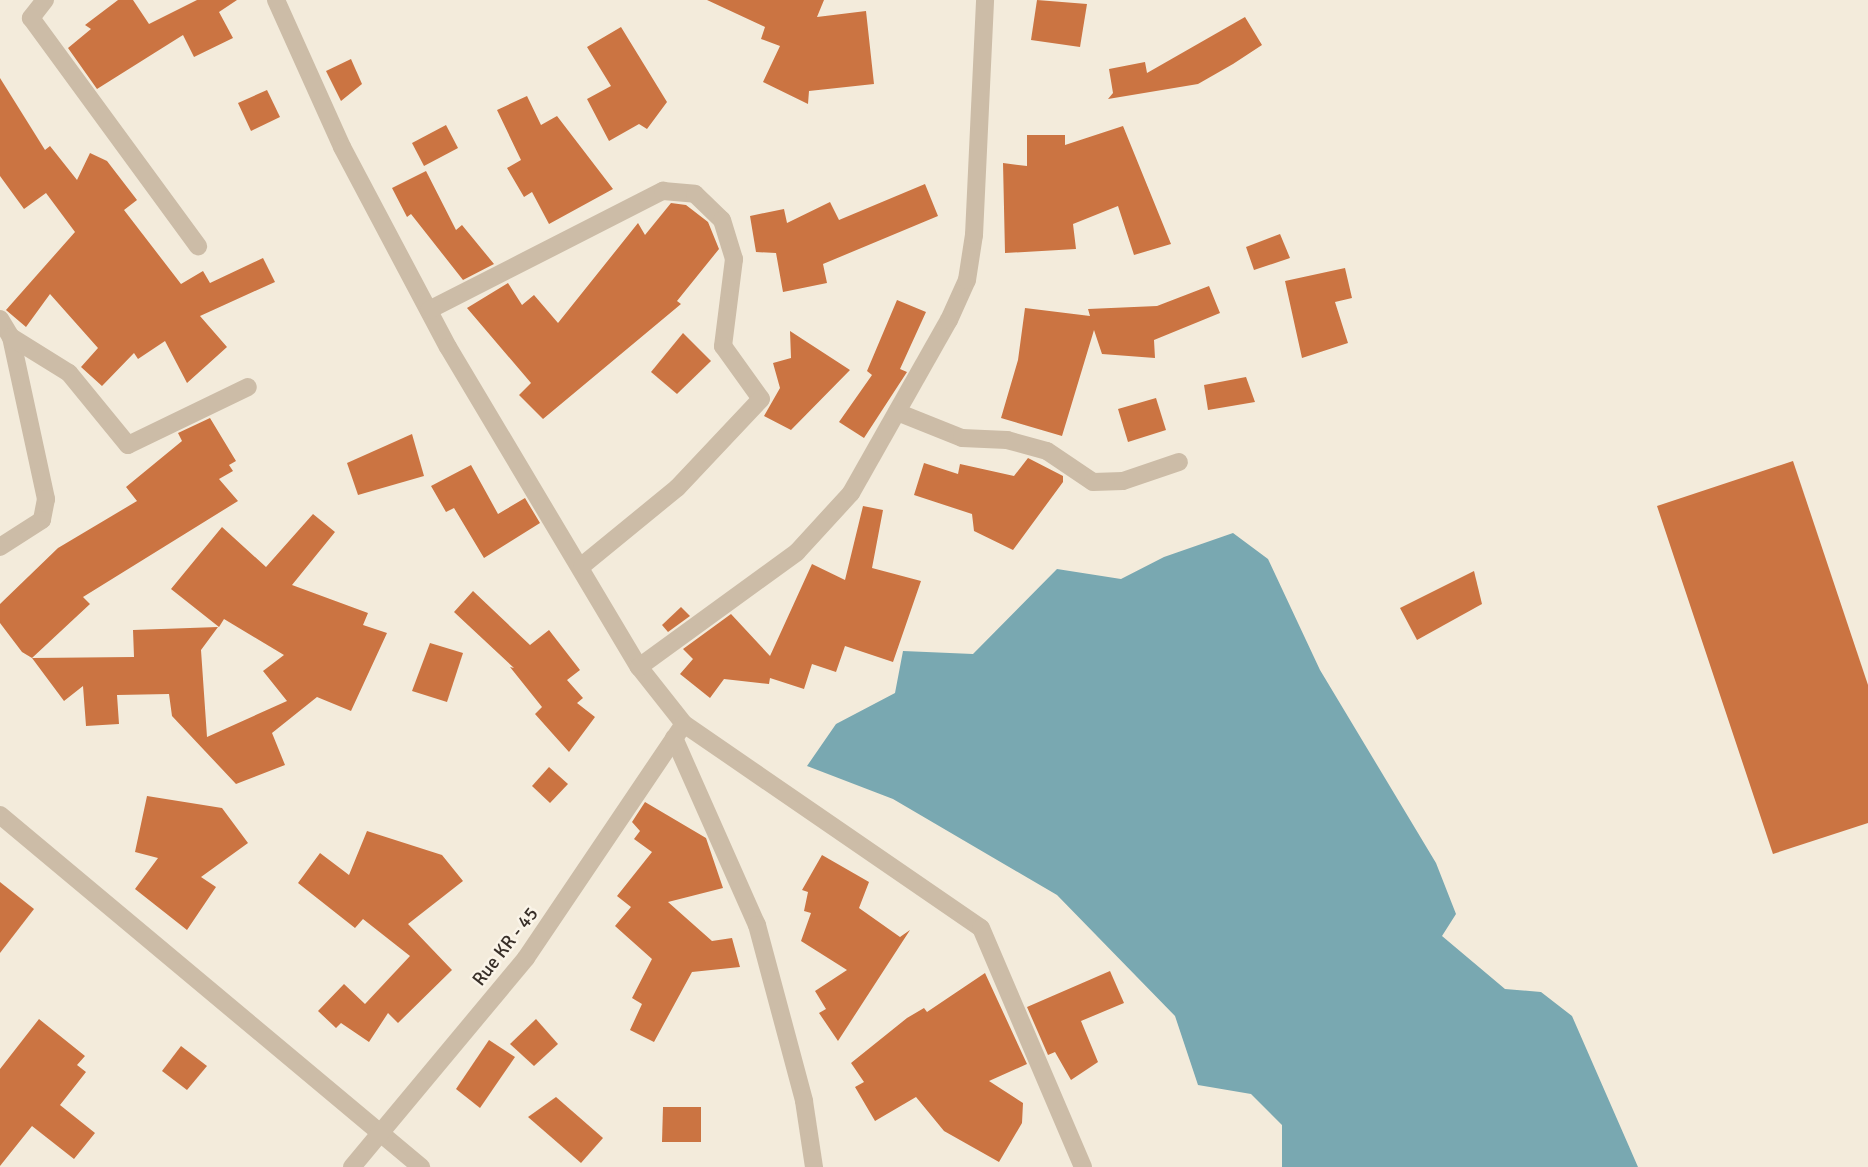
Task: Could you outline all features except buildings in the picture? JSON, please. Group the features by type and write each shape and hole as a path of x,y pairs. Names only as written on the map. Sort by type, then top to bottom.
{"street":[{"path":"45,0 31,18 198,246"},
{"path":"276,0 342,148 429,310 583,565 639,667 679,731 757,926 804,1101 814,1167"},
{"path":"639,667 797,552 851,493 967,279 978,195 985,0"},
{"path":"429,310 663,191 695,194 722,220 734,259 723,346 761,399 677,488 583,565"},
{"path":"0,319 11,337 45,512 32,527 0,547"},
{"path":"11,337 69,373 128,445 248,387"},
{"path":"897,412 962,438 1007,440 1047,451 1093,482 1123,481 1179,462"},
{"path":"679,731 981,928 1083,1167"},
{"name":"Rue KR - 45","path":"352,1167 564,908 679,731"},
{"path":"0,815 421,1167"}],"water":[{"path":"1233,533 1268,559 1320,670 1436,863 1456,914 1442,936 1505,989 1541,992 1572,1016 1638,1167 1282,1167 1282,1125 1251,1094 1198,1085 1175,1016 1057,895 893,799 807,766 836,724 895,693 903,651 973,654 1057,569 1121,579 1164,557"}]}
